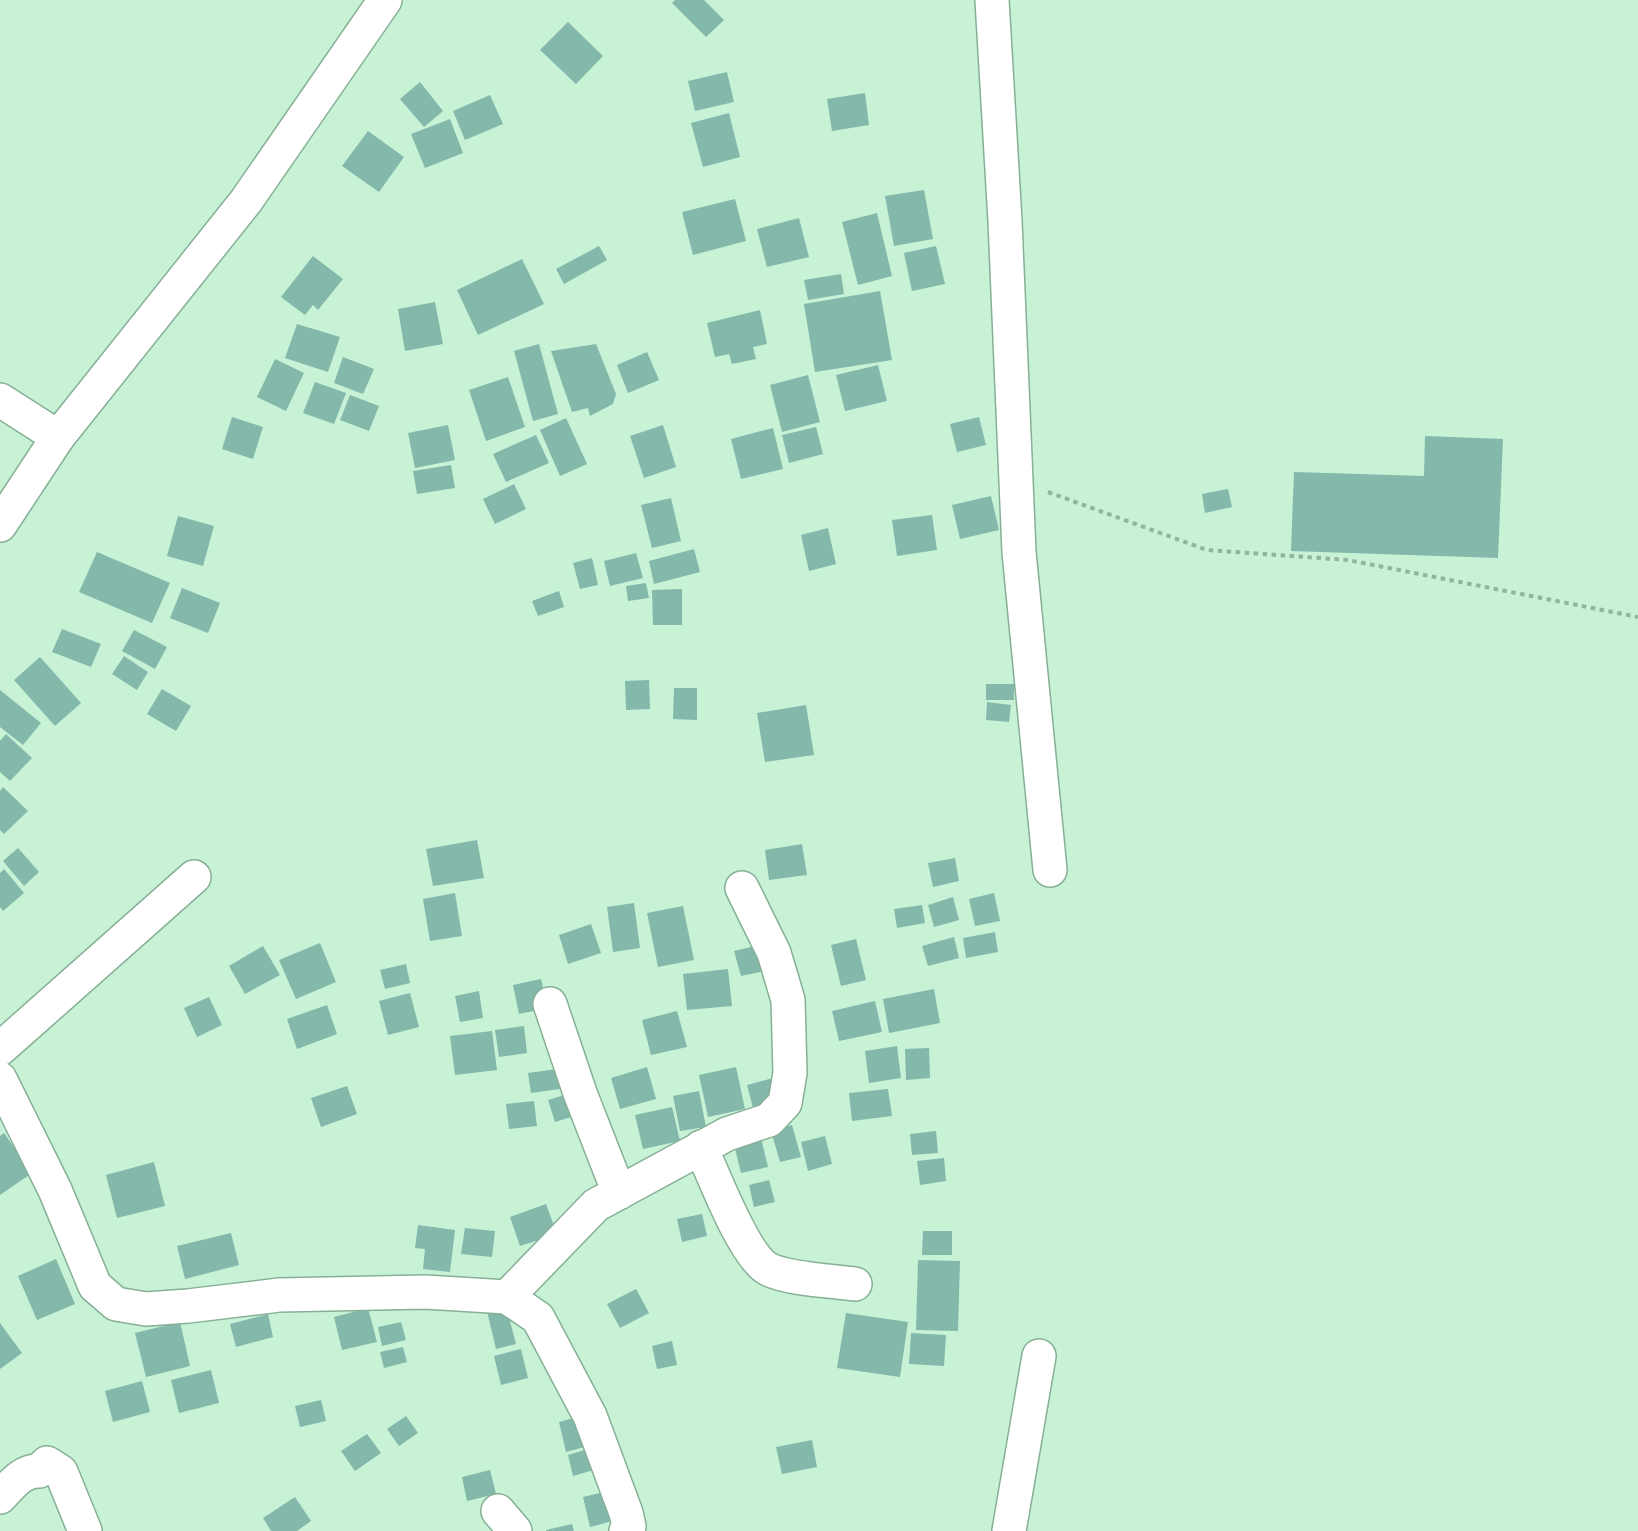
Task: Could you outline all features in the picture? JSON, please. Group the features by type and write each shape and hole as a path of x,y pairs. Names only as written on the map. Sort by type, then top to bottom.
{"main road":[{"path":"0,525 58,437 246,201 385,0"},
{"path":"992,0 1019,552 1050,870"},
{"path":"0,400 58,437"},
{"path":"0,1049 194,878"},
{"path":"507,1297 596,1205 727,1134 769,1120 784,1103 790,1072 788,1000 774,953 742,888"},
{"path":"550,1004 580,1093 619,1192"},
{"path":"0,1079 55,1190 95,1286 116,1304 146,1309 279,1294 425,1292 507,1297 538,1318 590,1416 626,1513 627,1531"},
{"path":"701,1147 732,1217 757,1259 767,1268 782,1274 855,1284"},
{"path":"1009,1531 1039,1356"},
{"path":"0,1497 24,1474 39,1471 47,1463 61,1472 84,1531"}],"path":[{"path":"1016,481 1207,550 1348,560 1638,617"}],"building":[{"path":"675,0 704,0 724,20 706,37 672,3"},
{"path":"568,22 603,56 576,84 540,50"},
{"path":"727,72 734,102 695,111 688,81"},
{"path":"420,82 443,111 424,127 400,99"},
{"path":"865,93 869,125 832,131 827,99"},
{"path":"490,95 503,124 465,140 453,111"},
{"path":"729,113 740,157 703,167 691,123"},
{"path":"450,119 463,153 425,168 411,134"},
{"path":"368,131 404,157 379,192 342,166"},
{"path":"924,190 933,239 894,246 885,196"},
{"path":"735,199 746,241 693,255 682,212"},
{"path":"877,213 892,276 858,285 842,222"},
{"path":"799,218 809,257 767,267 757,229"},
{"path":"599,246 607,260 564,284 556,269"},
{"path":"936,246 945,284 912,291 904,253"},
{"path":"313,256 343,279 318,310 313,305 305,315 281,297"},
{"path":"522,259 544,304 478,335 457,290"},
{"path":"841,274 844,294 808,300 804,280"},
{"path":"880,291 892,360 815,372 804,304"},
{"path":"435,302 443,344 405,351 398,309"},
{"path":"760,310 767,344 753,347 756,359 732,364 729,354 715,357 707,323"},
{"path":"297,324 340,337 328,372 285,358"},
{"path":"539,344 558,414 533,421 514,351"},
{"path":"596,344 616,394 613,404 590,416 588,408 572,412 551,351"},
{"path":"647,352 659,380 628,393 617,365"},
{"path":"343,357 374,369 363,394 334,383"},
{"path":"275,359 304,373 286,411 257,397"},
{"path":"878,365 887,401 845,411 836,375"},
{"path":"808,375 820,422 782,432 770,385"},
{"path":"508,377 525,427 486,441 469,390"},
{"path":"315,382 346,393 334,424 303,413"},
{"path":"350,395 379,406 369,431 340,420"},
{"path":"232,417 263,427 253,459 222,449"},
{"path":"979,417 986,445 957,452 950,424"},
{"path":"566,418 587,464 560,476 540,430"},
{"path":"448,425 455,460 415,468 408,433"},
{"path":"663,425 676,467 644,478 630,436"},
{"path":"816,427 823,454 789,463 782,435"},
{"path":"773,428 783,469 741,479 731,439"},
{"path":"536,435 549,463 506,482 493,454"},
{"path":"1425,436 1503,439 1498,558 1291,551 1294,472 1424,476"},
{"path":"451,465 455,488 417,494 413,471"},
{"path":"514,484 526,509 495,524 483,499"},
{"path":"1228,489 1232,507 1205,513 1202,494"},
{"path":"991,496 999,530 960,539 952,505"},
{"path":"671,498 681,541 652,548 641,505"},
{"path":"932,515 937,550 897,556 892,520"},
{"path":"178,516 214,526 203,566 167,556"},
{"path":"828,528 836,564 809,571 801,535"},
{"path":"694,549 700,572 654,584 649,561"},
{"path":"97,552 170,583 152,623 79,592"},
{"path":"636,553 643,578 610,586 604,561"},
{"path":"592,558 598,585 580,589 573,563"},
{"path":"646,583 649,598 628,601 626,586"},
{"path":"182,588 220,603 208,633 170,618"},
{"path":"682,589 682,625 653,625 652,590"},
{"path":"559,591 564,607 538,616 532,601"},
{"path":"62,629 101,644 91,667 52,652"},
{"path":"134,630 167,647 155,669 122,651"},
{"path":"124,656 148,672 137,690 112,674"},
{"path":"40,657 81,703 55,726 14,680"},
{"path":"649,680 650,709 626,710 625,681"},
{"path":"986,684 1014,684 1014,700 986,700"},
{"path":"674,688 697,688 697,720 673,719"},
{"path":"162,689 191,706 176,731 147,714"},
{"path":"0,690 41,723 23,745 0,727"},
{"path":"987,702 1011,705 1009,722 986,720"},
{"path":"806,705 814,755 765,762 757,713"},
{"path":"6,734 32,758 10,781 0,772 0,741"},
{"path":"3,787 28,811 4,834 0,830 0,791"},
{"path":"477,840 484,878 433,886 426,849"},
{"path":"802,844 807,875 769,880 765,850"},
{"path":"18,848 39,872 24,886 3,861"},
{"path":"955,858 959,881 933,887 928,863"},
{"path":"4,869 24,893 3,911 0,907 0,873"},
{"path":"455,893 462,936 430,941 423,899"},
{"path":"994,893 1000,921 975,926 969,899"},
{"path":"953,897 959,920 934,927 928,905"},
{"path":"634,903 640,948 613,952 607,907"},
{"path":"922,905 925,923 897,928 894,909"},
{"path":"683,906 694,960 658,967 647,913"},
{"path":"591,924 601,953 568,964 559,935"},
{"path":"995,932 998,952 966,958 963,938"},
{"path":"954,937 959,958 928,966 922,946"},
{"path":"856,939 866,980 841,986 831,945"},
{"path":"320,943 336,982 296,999 279,960"},
{"path":"759,945 765,971 741,976 734,951"},
{"path":"263,946 280,975 245,994 229,966"},
{"path":"406,964 410,983 385,989 380,970"},
{"path":"728,969 732,1006 687,1010 683,974"},
{"path":"541,979 548,1008 519,1014 513,985"},
{"path":"934,989 940,1023 889,1033 883,999"},
{"path":"479,991 483,1018 460,1022 455,996"},
{"path":"410,993 419,1027 388,1035 379,1001"},
{"path":"209,997 222,1025 197,1037 184,1008"},
{"path":"875,1001 882,1032 839,1041 832,1011"},
{"path":"327,1005 337,1034 297,1049 287,1019"},
{"path":"677,1011 687,1047 651,1055 642,1020"},
{"path":"524,1026 527,1053 499,1057 495,1030"},
{"path":"492,1031 497,1070 455,1075 450,1036"},
{"path":"897,1046 901,1078 869,1083 865,1051"},
{"path":"929,1048 930,1078 906,1080 905,1049"},
{"path":"647,1067 656,1099 620,1109 611,1078"},
{"path":"736,1067 745,1109 708,1117 699,1075"},
{"path":"557,1069 560,1089 531,1093 528,1073"},
{"path":"773,1078 779,1102 753,1108 747,1085"},
{"path":"347,1086 357,1114 321,1127 311,1098"},
{"path":"888,1089 892,1116 852,1121 849,1093"},
{"path":"699,1091 706,1127 680,1131 673,1096"},
{"path":"574,1092 581,1114 555,1122 548,1100"},
{"path":"534,1101 537,1126 509,1129 506,1104"},
{"path":"672,1107 680,1141 643,1149 635,1115"},
{"path":"792,1125 801,1157 780,1162 771,1131"},
{"path":"936,1131 938,1153 912,1155 910,1134"},
{"path":"4,1133 32,1173 0,1195 0,1136"},
{"path":"760,1134 768,1167 741,1173 733,1140"},
{"path":"825,1136 832,1164 808,1171 801,1142"},
{"path":"944,1158 946,1181 920,1185 917,1161"},
{"path":"154,1162 165,1206 117,1218 106,1175"},
{"path":"769,1180 775,1202 754,1207 749,1185"},
{"path":"546,1204 557,1234 520,1246 510,1217"},
{"path":"702,1214 707,1236 682,1242 677,1219"},
{"path":"418,1225 455,1230 450,1272 423,1269 425,1249 415,1248"},
{"path":"465,1228 495,1231 492,1257 461,1254"},
{"path":"923,1231 952,1231 952,1255 922,1255"},
{"path":"231,1233 239,1265 185,1279 177,1246"},
{"path":"56,1259 75,1304 37,1320 18,1276"},
{"path":"918,1260 960,1261 958,1331 916,1330"},
{"path":"636,1289 649,1313 620,1328 607,1304"},
{"path":"505,1302 516,1344 496,1349 486,1307"},
{"path":"368,1308 377,1342 342,1350 334,1317"},
{"path":"846,1313 908,1322 900,1377 837,1368"},
{"path":"268,1314 273,1337 236,1347 230,1324"},
{"path":"180,1322 190,1366 146,1377 135,1333"},
{"path":"401,1322 406,1340 382,1346 378,1327"},
{"path":"0,1323 22,1353 0,1369"},
{"path":"911,1333 946,1335 944,1366 909,1364"},
{"path":"672,1341 677,1365 657,1369 652,1346"},
{"path":"403,1347 407,1362 384,1368 380,1352"},
{"path":"521,1349 528,1378 501,1385 494,1356"},
{"path":"211,1370 219,1403 179,1413 171,1380"},
{"path":"142,1381 150,1412 113,1422 105,1391"},
{"path":"321,1400 326,1421 300,1427 295,1406"},
{"path":"585,1415 592,1445 566,1452 559,1422"},
{"path":"406,1416 418,1433 399,1446 387,1429"},
{"path":"367,1434 381,1453 355,1471 341,1451"},
{"path":"812,1440 817,1467 782,1474 776,1447"},
{"path":"591,1448 597,1469 573,1476 568,1455"},
{"path":"490,1470 496,1494 467,1501 462,1477"},
{"path":"616,1489 624,1518 590,1527 583,1497"},
{"path":"295,1497 311,1521 297,1531 271,1531 263,1518"},
{"path":"572,1524 574,1531 546,1531 546,1530"}]}
